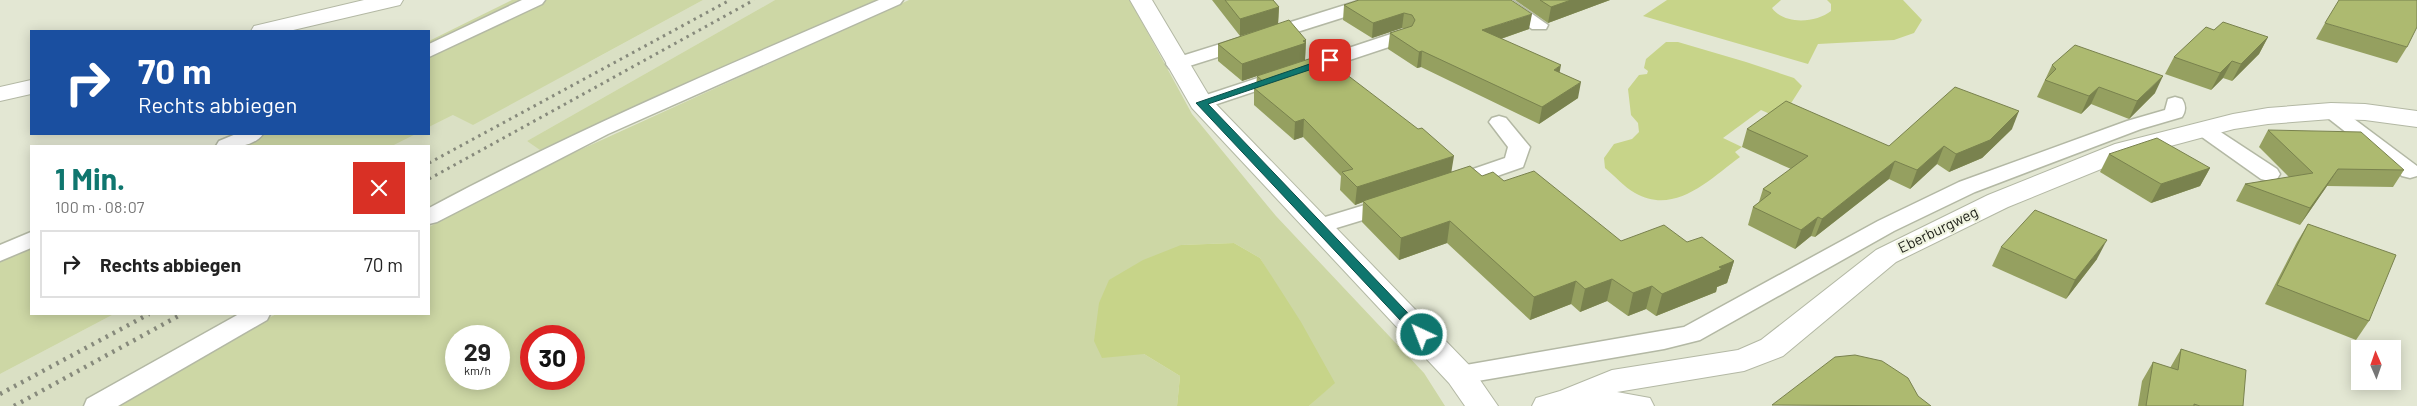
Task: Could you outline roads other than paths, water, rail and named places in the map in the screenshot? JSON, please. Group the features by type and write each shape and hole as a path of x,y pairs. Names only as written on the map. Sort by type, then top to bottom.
{"street":[{"path":"266,30 392,0"},
{"path":"1141,0 1176,64 1201,103 1460,375 1482,406"},
{"path":"0,94 30,87"},
{"name":"Eberburgweg","path":"1559,403 1612,381 1744,360 1772,348 1886,256 1998,201 2124,150 2206,131 2233,122 2268,116 2365,112 2417,119"},
{"name":"Eberburgweg","path":"1559,403 1638,406"}],"lane":[{"path":"430,51 536,0"},
{"path":"430,216 526,167 704,82 894,0"},
{"path":"1176,64 1380,0"},
{"path":"1499,0 1539,25"},
{"path":"1201,103 1404,36"},
{"path":"1460,375 1690,334 1886,226 1968,187 2134,124 2175,113 2174,103"},
{"path":"2331,112 2410,171"},
{"path":"1320,226 1515,162 1519,147 1499,122"},
{"path":"2206,131 2269,174"},
{"path":"229,145 251,135"},
{"path":"0,254 30,239"},
{"path":"98,406 256,315"}],"railway":[{"path":"430,162 730,0"},
{"path":"430,178 754,0"},
{"path":"0,394 147,315"},
{"path":"14,406 180,315"}]}
